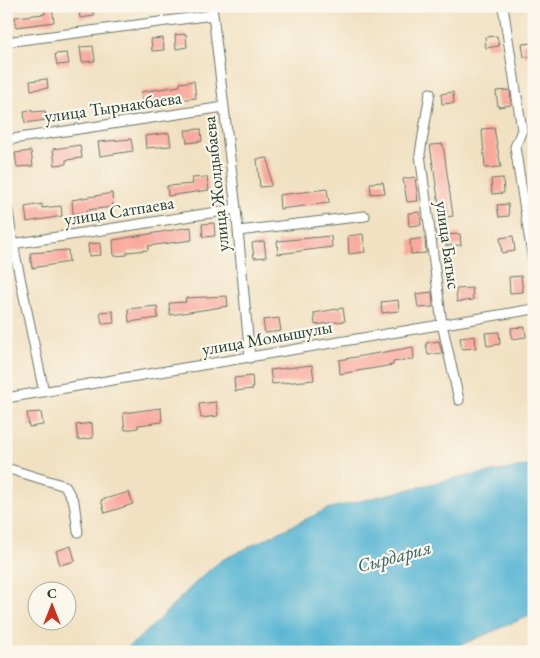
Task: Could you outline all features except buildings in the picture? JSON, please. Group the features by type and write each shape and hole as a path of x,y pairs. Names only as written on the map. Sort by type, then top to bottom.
{"street":[{"path":"503,6 522,130 515,147 534,267"},
{"path":"6,42 213,11"},
{"name":"улица Жолдыбаева","path":"213,11 236,209 250,358"},
{"name":"улица Батыс","path":"430,93 420,154 442,324 459,400"},
{"name":"улица Тырнакбаева","path":"6,140 224,107"},
{"path":"6,198 10,245 44,392"},
{"name":"улица Сатпаева","path":"10,245 236,209"},
{"path":"238,231 365,216"},
{"name":"улица Момышулы","path":"6,398 250,358 534,308"},
{"path":"6,468 65,486 74,502 78,532"}],"water":[{"name":"Сырдария","path":"534,465 534,614 444,652 122,652 222,560 327,509 451,479"}]}
